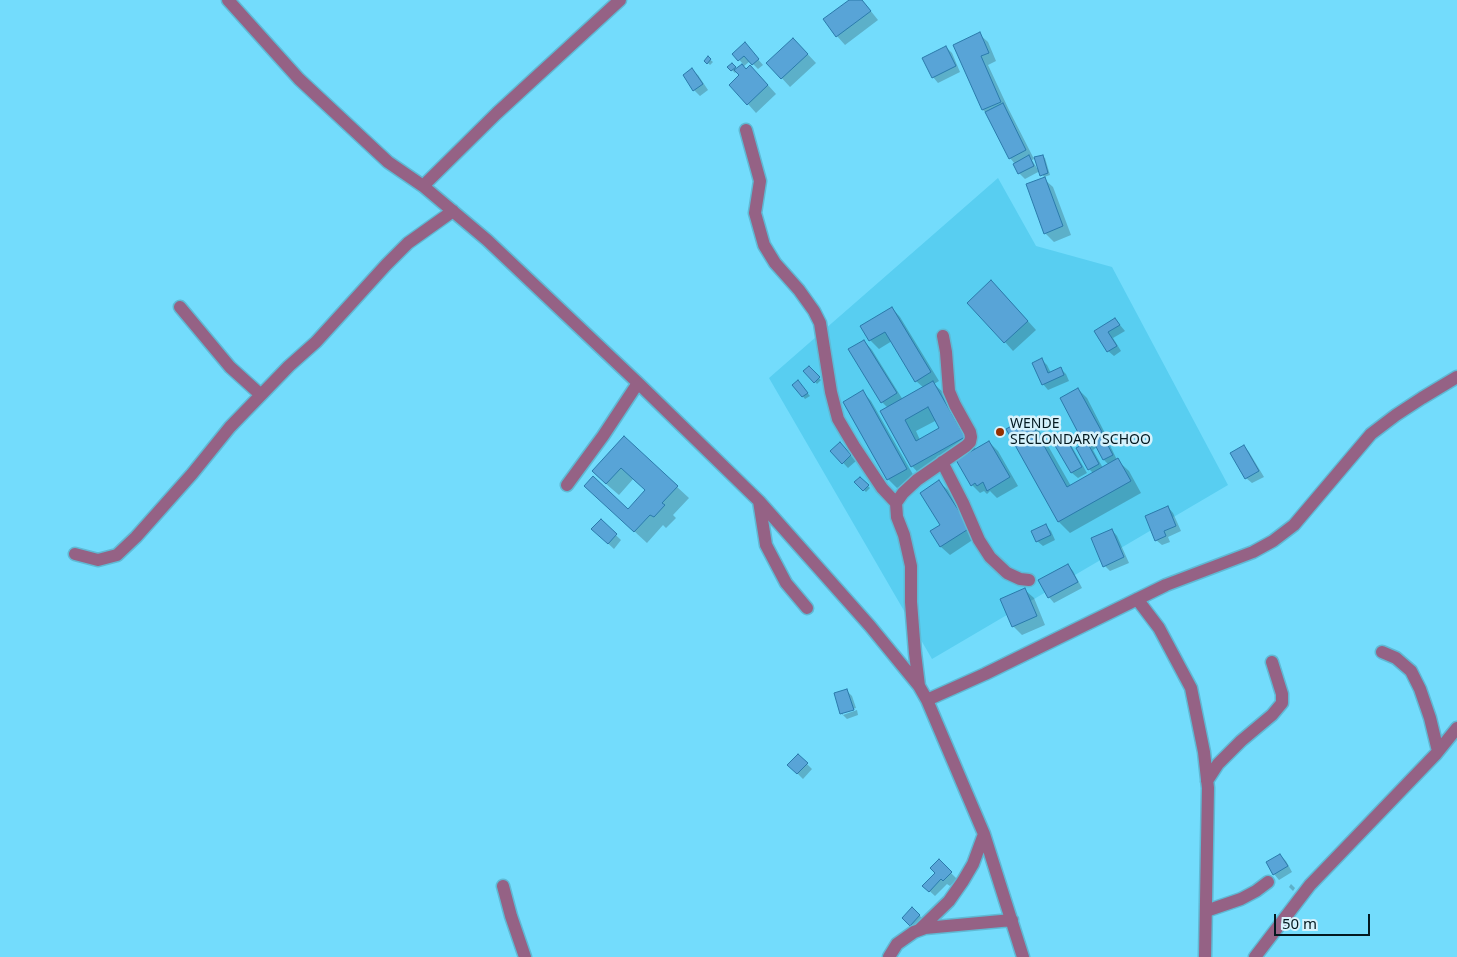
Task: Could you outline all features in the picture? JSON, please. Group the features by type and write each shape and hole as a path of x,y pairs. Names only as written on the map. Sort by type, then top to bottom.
{"street":[{"path":"228,0 299,79 388,162 453,211 521,270 638,383 759,501 870,626 919,686 927,700 984,834 1023,957"},
{"path":"422,186 497,113 620,0"},
{"path":"746,130 760,181 755,213 764,245 814,311 820,323 831,392 838,419 882,488 896,503 897,517 904,535 911,566 911,602 919,686"},
{"path":"75,554 98,560 117,555 136,537 192,474 230,427 289,366 316,342 386,264 408,243 453,211"},
{"path":"180,306 230,367 261,395"},
{"path":"896,503 910,486 970,442 970,432 949,391 943,336"},
{"path":"927,700 985,674 1166,585 1253,552 1273,541 1294,525 1371,434 1409,406 1457,377"},
{"path":"567,485 603,436 638,383"},
{"path":"942,462 979,540 990,557 1006,573 1020,580 1029,580"},
{"path":"759,501 766,545 786,583 807,608"},
{"path":"1137,599 1159,628 1191,688 1204,752 1207,781 1208,842 1205,957"},
{"path":"1382,652 1396,658 1411,671 1420,689 1430,718 1438,751"},
{"path":"1207,781 1218,764 1282,704 1282,694 1272,662"},
{"path":"1255,957 1310,885 1438,751 1457,728"},
{"path":"919,930 949,901 963,881 973,864 984,834"},
{"path":"1206,911 1240,899 1268,882"},
{"path":"503,886 525,957"},
{"path":"889,957 897,944 919,930 935,926 1012,920"}],"shaded area":[{"name":"WENDE SECLONDARY SCHOO","path":"998,178 1036,246 1112,267 1228,485 932,659 769,378"}],"building":[{"path":"849,0 862,0 871,11 836,37 823,19"},
{"path":"980,32 989,53 981,56 1001,102 982,110 953,45"},
{"path":"793,38 808,54 781,79 766,63"},
{"path":"745,42 759,59 752,65 744,56 738,61 732,54"},
{"path":"946,46 956,66 932,78 922,58"},
{"path":"708,56 711,59 707,64 704,61"},
{"path":"732,63 736,67 731,71 727,67"},
{"path":"742,64 746,69 750,65 768,85 747,105 729,85 739,75 734,70"},
{"path":"692,68 703,84 693,91 683,75"},
{"path":"1003,103 1026,150 1009,159 985,112"},
{"path":"1029,155 1034,166 1018,174 1013,164"},
{"path":"1043,155 1048,173 1040,176 1034,157"},
{"path":"1045,177 1063,226 1044,234 1026,184"},
{"path":"991,280 1028,321 1004,343 967,303"},
{"path":"892,307 931,372 915,382 885,332 869,341 860,326"},
{"path":"1115,318 1120,325 1108,332 1117,346 1107,352 1094,331"},
{"path":"864,340 897,393 881,403 848,349"},
{"path":"1042,358 1048,373 1061,367 1064,375 1042,385 1032,363"},
{"path":"809,366 820,377 814,383 803,371"},
{"path":"798,380 808,393 802,397 792,385"},
{"path":"933,381 965,437 911,467 880,411","holes":["928,407 939,428 916,441 905,420"]},
{"path":"1078,388 1102,432 1083,442 1060,398"},
{"path":"863,390 907,469 887,480 843,402"},
{"path":"1028,417 1067,487 1118,458 1131,481 1058,522 1006,429"},
{"path":"624,436 678,486 662,503 665,505 654,517 650,515 634,532 584,486 593,476 628,509 645,490 621,468 606,484 592,471"},
{"path":"1103,436 1113,455 1103,460 1093,441"},
{"path":"1066,438 1082,467 1071,473 1054,444"},
{"path":"989,441 1010,477 987,491 983,482 977,486 975,483 971,486 956,460"},
{"path":"840,442 851,455 842,464 830,451"},
{"path":"1087,442 1099,464 1088,470 1076,448"},
{"path":"1244,445 1259,471 1245,479 1230,453"},
{"path":"860,477 869,485 863,491 854,482"},
{"path":"939,480 970,528 940,547 930,531 940,525 920,493"},
{"path":"1168,506 1176,526 1164,531 1166,536 1155,541 1145,516"},
{"path":"601,519 617,534 608,544 591,529"},
{"path":"1046,524 1051,535 1036,542 1031,531"},
{"path":"1112,529 1124,557 1103,567 1091,538"},
{"path":"1068,564 1078,582 1048,598 1038,580"},
{"path":"1025,588 1037,616 1012,627 1000,599"},
{"path":"847,689 854,710 840,714 834,693"},
{"path":"798,754 808,763 797,774 787,765"},
{"path":"1280,854 1288,866 1273,875 1266,862"},
{"path":"939,859 952,872 943,881 941,879 929,892 922,886 935,873 930,868"},
{"path":"912,907 920,915 910,926 902,918"}],"place":[{"name":"WENDE SECLONDARY SCHOO","path":"1000,432"}]}
